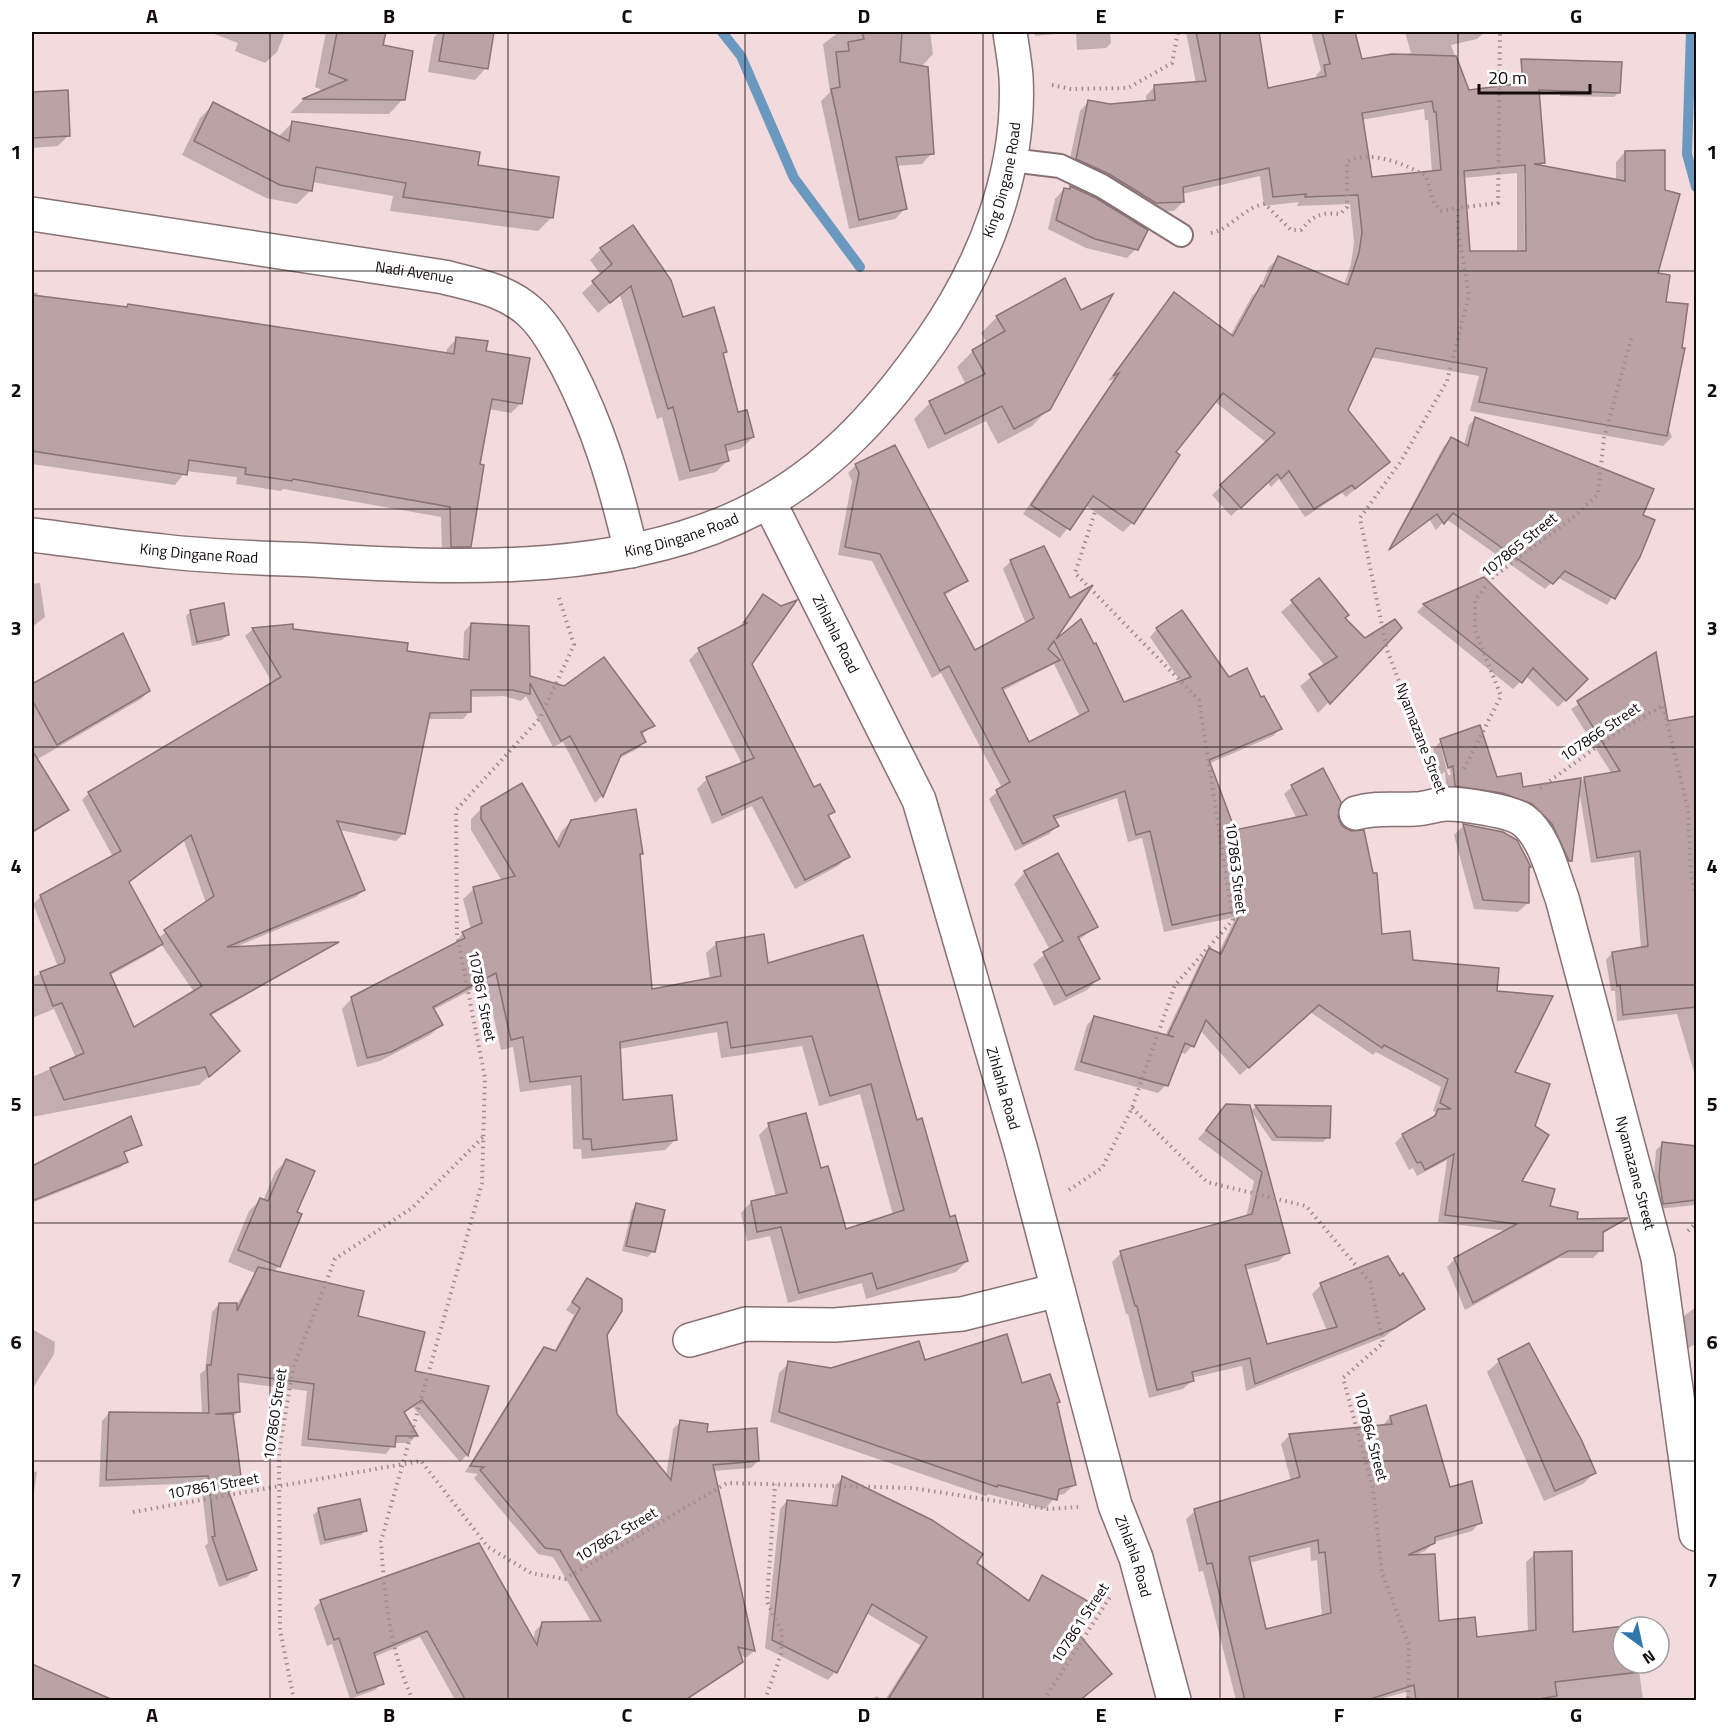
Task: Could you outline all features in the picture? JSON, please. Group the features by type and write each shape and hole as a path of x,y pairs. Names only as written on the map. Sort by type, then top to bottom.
{"street":[{"name":"King Dingane Road","path":"32,535 165,552 378,564 548,564 631,551 696,534 769,502 846,447 899,387 946,320 985,248 1011,160 1016,78 1010,32"},
{"name":"Nadi Avenue","path":"32,214 444,277 498,291 532,313 556,346 583,398 611,470 631,551"},
{"name":"Zihlahla Road","path":"769,502 919,800 1037,1213 1114,1505 1136,1557 1174,1701"},
{"path":"1356,813 1378,808 1417,810 1447,804"},
{"name":"Nyamazane Street","path":"1447,804 1507,813 1524,820 1539,842 1562,898 1659,1258 1696,1534"},
{"path":"690,1340 746,1324 835,1325 962,1314 1058,1290"}],"lane":[{"path":"1011,160 1060,166 1102,186 1181,235"}],"path":[{"path":"1016,78 1071,89 1128,88 1172,63 1178,32"},
{"path":"1181,235 1197,237 1220,231 1254,206 1265,204 1291,230 1301,230 1315,215 1322,212 1340,214 1347,207 1347,162 1358,156 1379,158 1416,170 1426,176 1434,203 1441,211 1498,203 1500,32"},
{"name":"Nyamazane Street","path":"1447,804 1388,650 1360,518 1401,461 1447,381 1469,295 1458,231 1458,208"},
{"name":"107865 Street","path":"1447,804 1501,696 1475,630 1475,600 1493,577 1575,516 1598,494 1604,438 1632,336"},
{"name":"107863 Street","path":"1037,1213 1102,1167 1132,1108 1175,985 1233,920 1199,700 1075,573 1095,512"},
{"name":"107861 Street","path":"412,1701 402,1677 384,1589 381,1541 482,1183 485,1078 458,934 456,810 540,718 574,645 548,564"},
{"name":"107866 Street","path":"1524,820 1531,795 1612,736 1663,705 1688,810 1691,876 1696,896"},
{"name":"107864 Street","path":"1132,1108 1207,1182 1306,1206 1370,1282 1383,1343 1343,1378 1373,1489 1382,1573 1409,1645 1408,1701"},
{"name":"107860 Street","path":"294,1701 280,1630 279,1487 279,1453 293,1368 335,1259 412,1208 484,1137"},
{"name":"107862 Street","path":"404,1466 421,1461 488,1547 531,1573 565,1579 727,1483 912,1488 1048,1509 1114,1505"},
{"name":"107861 Street","path":"133,1512 404,1466"},
{"path":"765,1701 781,1654 782,1632 767,1602 775,1484"},
{"name":"107861 Street","path":"1044,1701 1136,1557"}],"building":[{"path":"337,32 386,32 383,45 413,51 405,100 302,99 347,80 329,73"},
{"path":"444,32 494,32 488,69 439,61"},
{"path":"862,32 902,32 900,62 928,67 934,154 896,157 907,209 859,220 831,89 840,87 836,52 849,51 848,42 864,39"},
{"path":"1196,32 1259,32 1268,88 1326,76 1324,65 1330,64 1322,32 1355,32 1362,59 1392,54 1456,56 1469,90 1523,83 1521,59 1622,62 1620,93 1539,90 1545,163 1534,164 1625,181 1625,151 1665,150 1665,190 1680,194 1658,273 1670,275 1666,302 1688,304 1682,348 1685,348 1667,436 1479,402 1487,368 1376,348 1348,410 1390,462 1355,489 1352,485 1314,509 1289,471 1281,479 1277,474 1241,508 1220,485 1275,433 1223,393 1176,452 1180,455 1134,524 1093,496 1070,530 1031,505 1119,373 1113,376 1174,292 1233,336 1261,285 1264,287 1278,256 1348,285 1359,253 1362,232 1358,195 1305,197 1306,194 1273,197 1269,168 1183,187 1184,202 1156,203 1109,174 1076,159 1088,100 1110,104 1155,100 1154,85 1206,81","holes":["1432,101 1434,112 1436,112 1441,170 1372,177 1362,113","1525,165 1526,251 1470,251 1464,171"]},
{"path":"68,90 70,136 32,138 32,92"},
{"path":"213,102 289,141 292,121 480,152 478,165 559,177 553,218 403,197 406,183 316,167 312,191 280,185 194,141"},
{"path":"1070,186 1096,198 1148,230 1138,250 1095,239 1056,220 1064,188 1070,189"},
{"path":"633,225 671,280 683,317 714,307 727,352 723,353 738,412 747,410 754,437 725,445 729,461 690,471 673,407 668,409 631,286 610,303 592,281 612,264 600,248"},
{"path":"1065,278 1081,310 1113,294 1050,410 1014,429 1002,406 945,434 929,401 985,374 972,350 1005,331 996,316"},
{"path":"32,295 127,307 128,304 454,354 456,337 488,341 486,351 530,358 522,404 492,399 480,464 484,465 471,547 451,547 450,507 293,479 292,481 245,474 246,468 189,460 187,475 32,451"},
{"path":"1475,417 1654,489 1643,515 1655,520 1640,557 1615,599 1565,571 1553,584 1453,513 1444,524 1437,514 1389,550 1451,437 1468,446"},
{"path":"895,445 968,581 944,593 975,650 1034,618 1010,560 1044,546 1070,598 1093,585 1056,639 1081,619 1094,644 1096,643 1124,702 1191,677 1156,628 1182,610 1229,677 1247,668 1261,697 1264,696 1282,729 1209,760 1235,830 1307,815 1291,785 1323,768 1341,802 1338,817 1342,826 1351,831 1364,830 1373,873 1377,873 1382,934 1410,931 1413,960 1499,968 1497,991 1553,996 1515,1072 1550,1084 1535,1126 1549,1135 1522,1181 1555,1189 1550,1206 1578,1212 1577,1219 1628,1218 1603,1232 1603,1251 1568,1251 1473,1303 1454,1258 1517,1224 1445,1215 1454,1154 1425,1170 1421,1162 1417,1163 1402,1134 1435,1116 1438,1109 1451,1109 1440,1103 1448,1079 1384,1045 1382,1048 1319,1005 1249,1068 1206,1020 1194,1047 1185,1043 1168,1086 1081,1062 1094,1016 1174,1037 1168,1035 1209,948 1221,954 1242,910 1172,925 1150,831 1136,835 1125,791 1053,816 1059,826 1023,844 996,790 1010,782 949,666 940,671 880,554 845,547 859,473 855,464","holes":["1054,641 1089,711 1029,742 1002,688 1060,660 1048,649"]},
{"path":"1484,577 1588,679 1566,701 1533,668 1522,683 1423,604"},
{"path":"1319,578 1349,615 1345,618 1365,638 1395,619 1402,628 1330,704 1309,674 1337,657 1291,600"},
{"path":"763,594 781,606 797,600 752,664 814,787 820,784 835,812 828,815 850,857 805,880 762,797 722,815 706,777 754,758 698,648 747,623 744,622"},
{"path":"224,603 229,635 197,642 190,610"},
{"path":"471,623 529,626 530,676 564,686 604,657 655,726 641,732 646,742 621,755 603,797 570,736 561,741 530,683 530,694 512,690 471,690 471,712 430,713 405,834 337,821 365,890 227,947 339,942 210,1014 240,1051 209,1077 205,1067 64,1100 50,1068 84,1053 62,1003 53,1006 40,972 64,963 65,959 40,895 121,851 88,792 281,677 252,628 293,624 293,629 408,643 407,651 469,660","holes":["191,835 214,896 164,930 202,986 134,1027 110,973 163,944 129,882"]},
{"path":"123,633 150,691 57,745 32,700 32,684"},
{"path":"1656,652 1668,721 1696,716 1696,1007 1623,1015 1620,985 1617,986 1612,952 1648,946 1640,851 1597,858 1584,777 1620,771 1577,701"},
{"path":"1480,725 1497,777 1521,773 1523,787 1581,778 1572,861 1569,861 1552,824 1532,804 1502,793 1455,786 1453,766 1448,768 1440,739"},
{"path":"32,750 69,810 32,832"},
{"path":"522,783 559,847 571,820 636,809 643,854 640,854 652,989 721,976 716,942 764,934 768,963 863,935 917,1120 922,1118 950,1217 955,1215 968,1261 877,1289 872,1273 799,1293 781,1227 757,1232 751,1201 787,1193 768,1123 806,1113 821,1168 828,1166 846,1229 904,1210 871,1084 830,1096 812,1036 731,1048 727,1022 620,1042 623,1100 672,1095 677,1140 592,1150 591,1139 583,1139 581,1076 530,1082 523,1037 511,1040 496,973 433,1007 443,1025 391,1052 367,1058 351,997 465,938 462,932 482,923 473,887 515,876 481,819 481,807"},
{"path":"1463,824 1503,832 1517,840 1531,867 1529,867 1529,903 1483,900"},
{"path":"1058,853 1098,927 1078,937 1100,979 1066,996 1043,952 1063,941 1024,871"},
{"path":"1226,1104 1250,1105 1290,1253 1245,1265 1267,1344 1337,1327 1320,1283 1388,1256 1400,1276 1403,1273 1425,1309 1395,1328 1255,1384 1250,1358 1192,1372 1194,1381 1157,1390 1137,1306 1135,1306 1120,1251 1252,1214 1262,1172 1206,1130"},
{"path":"1255,1105 1331,1106 1330,1138 1277,1137"},
{"path":"131,1116 142,1145 124,1152 128,1162 32,1201 32,1166"},
{"path":"1662,1142 1696,1146 1696,1200 1663,1204 1659,1177"},
{"path":"286,1159 315,1171 297,1212 302,1214 280,1267 238,1250 260,1198 268,1201"},
{"path":"636,1203 665,1210 655,1252 626,1246"},
{"path":"258,1267 364,1291 358,1316 425,1332 415,1371 489,1386 468,1456 422,1400 404,1412 418,1436 396,1436 395,1447 308,1439 314,1384 238,1374 240,1412 215,1414 233,1414 242,1485 227,1487 257,1570 227,1580 212,1537 215,1536 208,1476 106,1480 109,1412 209,1413 207,1365 211,1365 219,1303 237,1303 237,1311"},
{"path":"587,1278 622,1299 622,1311 607,1335 617,1414 671,1480 680,1420 708,1424 707,1432 757,1428 759,1461 713,1465 755,1651 738,1647 743,1662 684,1701 466,1701 427,1631 374,1653 384,1684 357,1693 339,1638 334,1640 320,1600 479,1543 537,1645 542,1622 601,1621 560,1550 545,1548 480,1470 484,1467 470,1466 544,1347 556,1351 580,1308 572,1302"},
{"path":"1007,1334 1022,1383 1050,1374 1060,1402 1057,1403 1076,1485 1059,1489 1057,1500 998,1485 997,1487 779,1412 788,1361 831,1368 919,1341 925,1360"},
{"path":"1529,1343 1582,1441 1596,1473 1555,1491 1498,1359"},
{"path":"1426,1405 1450,1487 1472,1481 1482,1523 1435,1537 1435,1543 1408,1555 1435,1554 1439,1621 1475,1617 1477,1637 1536,1630 1534,1552 1572,1551 1573,1632 1611,1628 1611,1675 1614,1675 1555,1682 1557,1696 1526,1701 1416,1701 1414,1685 1364,1701 1245,1701 1212,1563 1207,1564 1194,1509 1300,1477 1289,1434 1392,1424 1390,1416","holes":["1318,1540 1319,1553 1325,1552 1331,1613 1266,1629 1249,1557"]},
{"path":"842,1476 932,1520 983,1554 977,1563 1029,1601 1042,1575 1091,1603 1076,1631 1112,1674 1079,1701 887,1701 927,1637 872,1604 837,1673 772,1640 787,1500 837,1506"},
{"path":"360,1499 367,1531 325,1540 318,1508"},
{"path":"32,1664 115,1701 32,1701"}],"waterway":[{"path":"722,32 741,56 794,178 860,267"},
{"path":"1691,32 1687,154 1696,187"}]}
